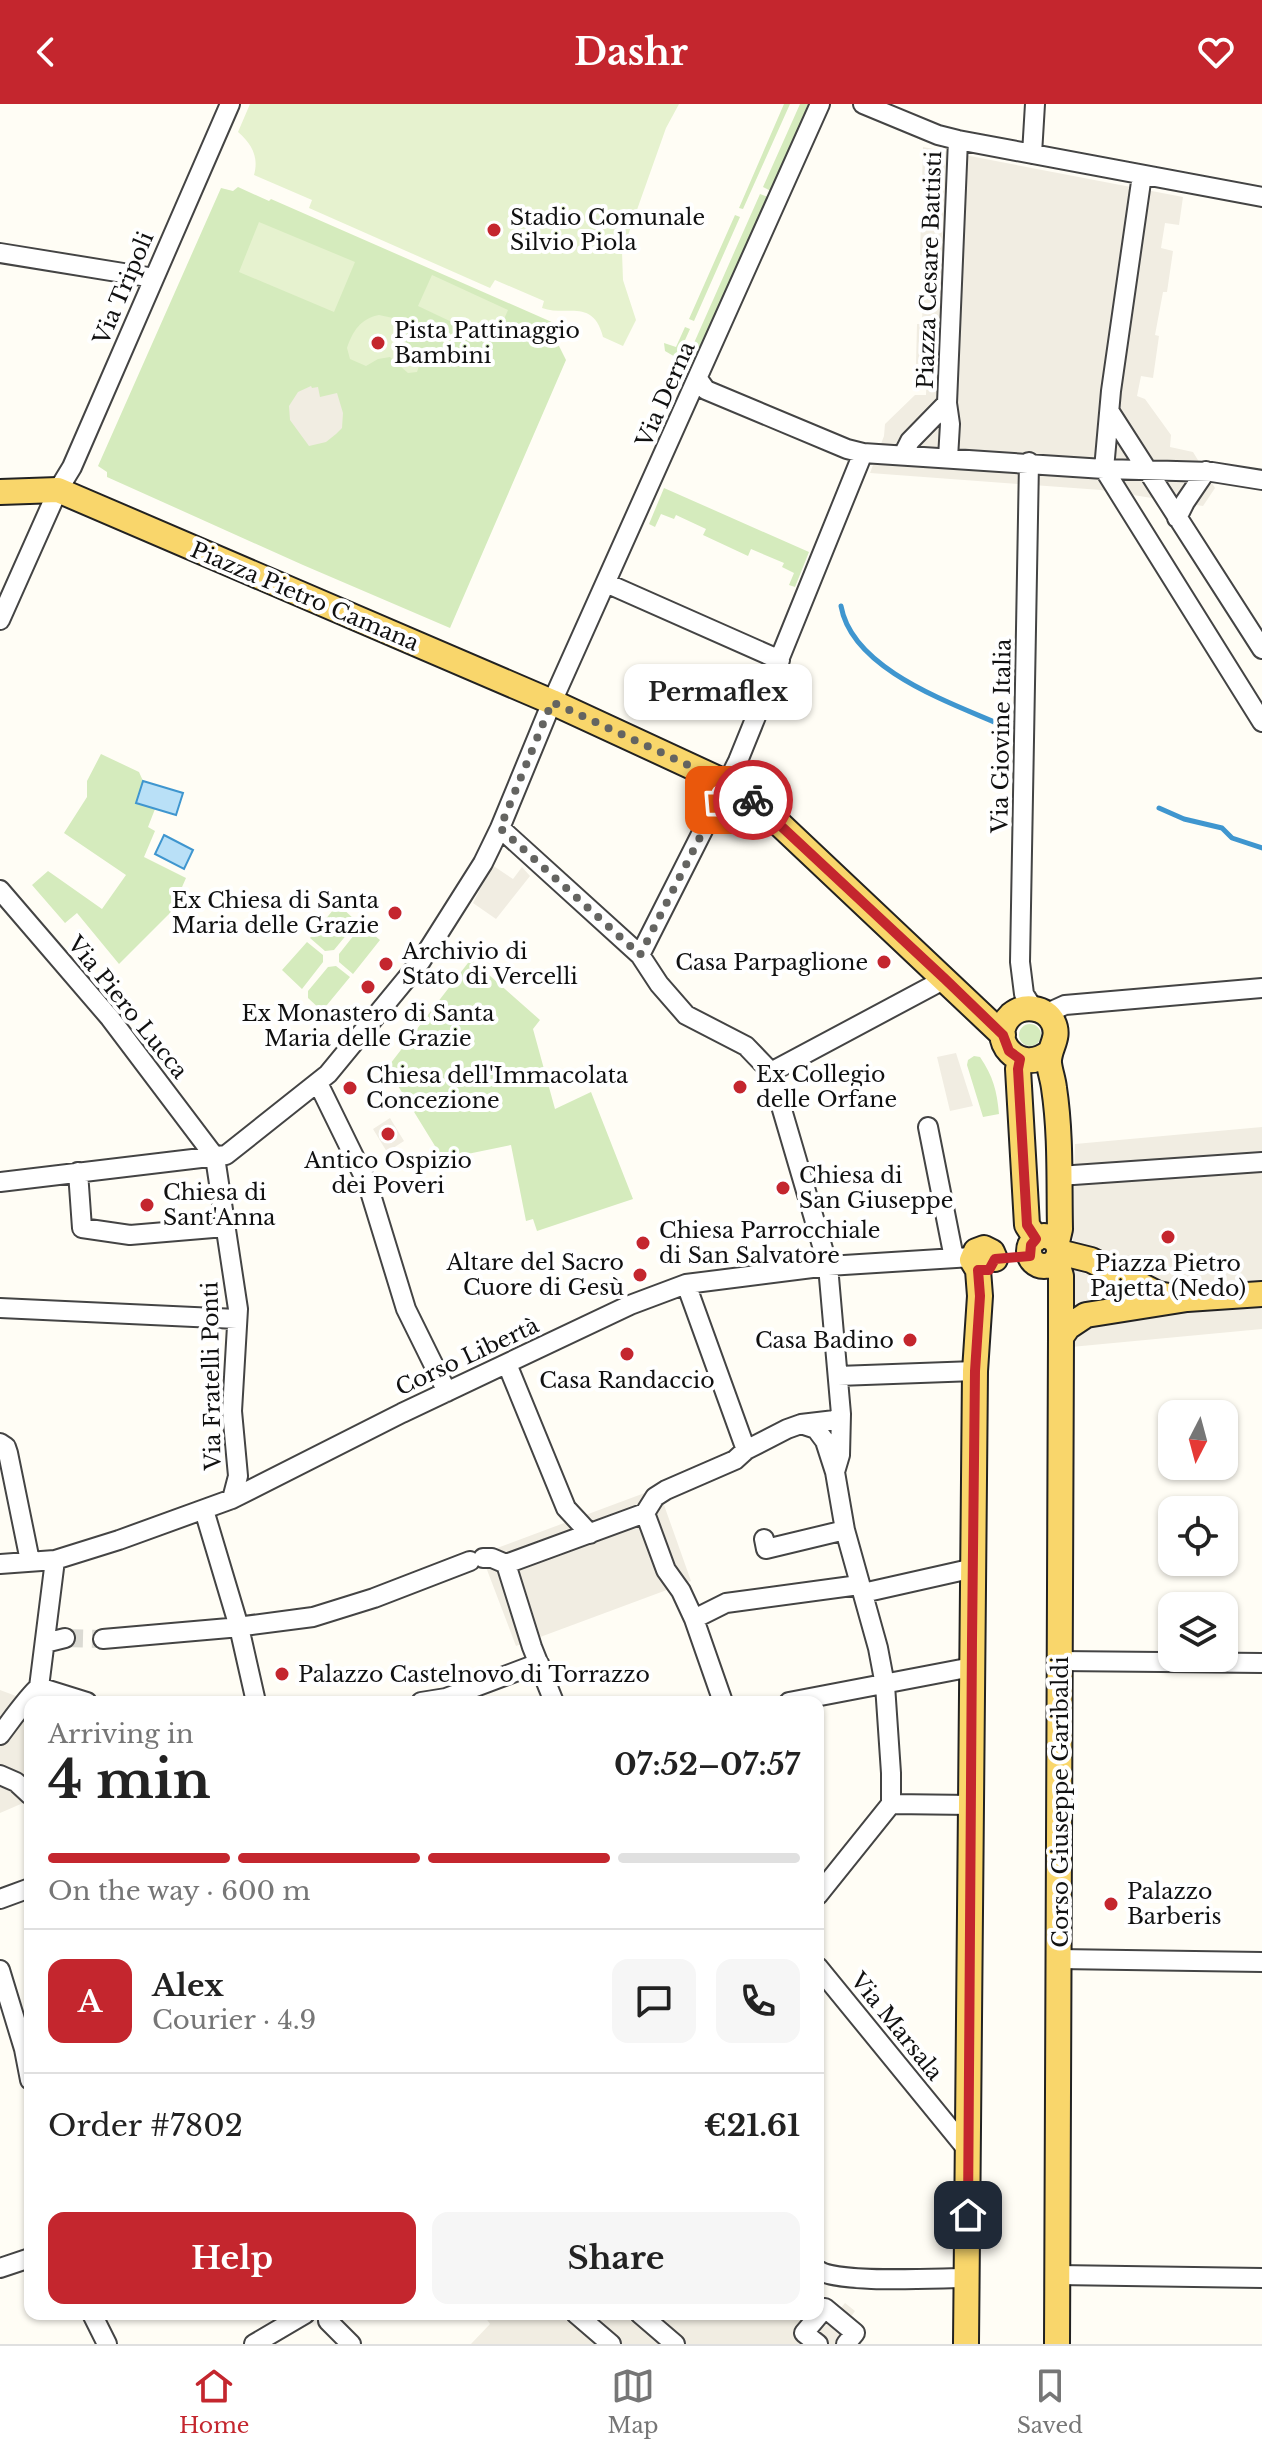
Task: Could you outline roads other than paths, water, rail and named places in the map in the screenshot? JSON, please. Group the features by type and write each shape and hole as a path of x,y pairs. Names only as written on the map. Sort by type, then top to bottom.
{"main road":[{"path":"0,492 58,490"},
{"name":"Piazza Pietro Camana","path":"58,490 552,702 727,783 752,798 954,987 1006,1027"},
{"path":"1048,1250 1060,1229 1055,1088 1049,1064 1056,1031 1041,1012 1019,1010 1006,1027 1009,1051 1020,1059 1036,1060 1050,1052"},
{"path":"1020,1059 1018,1069 1027,1225 1048,1250"},
{"path":"966,2344 975,1371 980,1296 975,1261 1048,1250 1091,1260 1158,1294 1187,1299"},
{"name":"Corso Giuseppe Garibaldi","path":"1048,1250 1061,1276 1057,2344"},
{"path":"1061,1337 1068,1327 1086,1315 1187,1299 1262,1294"}],"street":[{"name":"Via Tripoli","path":"0,620 58,490 72,467 230,104"},
{"name":"Via Derna","path":"215,1157 226,1155 318,1083 421,961 483,863 820,104"},
{"name":"Piazza Cesare Battisti","path":"863,104 938,135 958,140 1262,197"},
{"path":"1032,154 1035,104"},
{"name":"Piazza Cesare Battisti","path":"948,458 950,424 947,403 958,140"},
{"path":"1142,175 1104,469 1262,722"},
{"path":"0,253 154,278"},
{"path":"698,379 706,390 863,453 1104,469 1206,471 1262,480"},
{"name":"Piazza Cesare Battisti","path":"903,455 910,441 947,403"},
{"path":"1110,412 1262,649"},
{"path":"640,955 727,783 863,453"},
{"name":"Via Giovine Italia","path":"1029,462 1020,962 1024,994 1041,1012"},
{"path":"1177,518 1206,471"},
{"path":"606,583 780,660"},
{"path":"500,828 640,955 659,984 686,1015 746,1046 771,1072 828,1266 841,1414 840,1455 835,1472"},
{"name":"Via Piero Lucca","path":"0,890 110,1018 215,1157"},
{"path":"771,1072 954,987"},
{"path":"1041,1012 1065,1005 1262,988"},
{"path":"318,1083 368,1185 406,1309 447,1392"},
{"path":"928,1127 975,1261"},
{"path":"0,1182 215,1157"},
{"name":"Via Fratelli Ponti","path":"215,1157 237,1302 232,1411 238,1476 232,1499"},
{"path":"1059,1176 1262,1162"},
{"path":"78,1172 82,1228 130,1235 225,1227"},
{"name":"Corso Libertà","path":"0,1564 55,1560 232,1499 630,1305 686,1284 828,1266 975,1261"},
{"path":"686,1284 746,1450"},
{"path":"0,1308 237,1319"},
{"path":"507,1364 566,1508 590,1534"},
{"path":"838,1376 975,1371"},
{"path":"103,1639 313,1617 477,1560 492,1558 506,1564 645,1513 655,1497 666,1490 735,1460 746,1450 801,1424 835,1420 841,1414"},
{"path":"801,1424 816,1429 825,1441 835,1472 845,1530 885,1685 891,1804 824,1888"},
{"path":"0,1443 8,1453 30,1561"},
{"path":"564,1544 566,1508"},
{"path":"204,1510 239,1627 255,1696"},
{"path":"645,1513 666,1570 681,1591 694,1619 721,1696"},
{"path":"764,1539 766,1549 845,1530"},
{"path":"34,1694 45,1643 55,1560"},
{"path":"506,1564 552,1696"},
{"path":"694,1619 726,1603 861,1589 974,1568"},
{"path":"45,1643 65,1638"},
{"path":"450,1696 536,1655"},
{"path":"1060,1661 1262,1663"},
{"path":"823,1696 972,1667"},
{"path":"0,1715 24,1700"},
{"path":"0,1727 24,1704"},
{"path":"0,1735 24,1706"},
{"path":"0,1775 24,1789"},
{"path":"891,1804 972,1805"},
{"path":"0,1899 24,1890"},
{"path":"1059,1959 1262,1962"},
{"path":"0,1970 24,2049"},
{"name":"Via Marsala","path":"824,1974 970,2153"},
{"path":"0,2268 24,2260"},
{"path":"824,2273 845,2277 966,2278"},
{"path":"1058,2275 1262,2278"},
{"path":"824,2310 855,2333 846,2344"},
{"path":"95,2320 107,2344"},
{"path":"254,2344 295,2320"},
{"path":"328,2320 351,2344"},
{"path":"583,2320 611,2344"},
{"path":"647,2320 675,2344"},
{"path":"806,2340 818,2320"}],"water":[{"path":"143,781 183,793 176,815 136,803"},
{"path":"164,835 193,850 184,869 155,854"}],"waterway":[{"path":"841,606 849,628 863,648 883,665 930,694 999,724"},
{"path":"1159,808 1184,819 1222,828 1232,838 1262,848"}],"tunnel":[{"path":"65,1638 103,1639"}],"place":[{"name":"Stadio Comunale Silvio Piola","path":"494,230"},
{"name":"Pista Pattinaggio Bambini","path":"378,343"},
{"name":"Permaflex","path":"719,800"},
{"name":"Ex Chiesa di Santa Maria delle Grazie","path":"395,913"},
{"name":"Casa Parpaglione","path":"884,962"},
{"name":"Archivio di Stato di Vercelli","path":"386,964"},
{"name":"Ex Monastero di Santa Maria delle Grazie","path":"368,987"},
{"name":"Ex Collegio delle Orfane","path":"740,1087"},
{"name":"Chiesa dell'Immacolata Concezione","path":"350,1088"},
{"name":"Antico Ospizio dei Poveri","path":"388,1134"},
{"name":"Chiesa di San Giuseppe","path":"783,1188"},
{"name":"Chiesa di Sant'Anna","path":"147,1205"},
{"name":"Piazza Pietro Pajetta (Nedo)","path":"1168,1237"},
{"name":"Chiesa Parrocchiale di San Salvatore","path":"643,1243"},
{"name":"Altare del Sacro Cuore di Gesù","path":"640,1275"},
{"name":"Casa Badino","path":"910,1340"},
{"name":"Casa Randaccio","path":"627,1354"},
{"name":"Palazzo Castelnovo di Torrazzo","path":"282,1674"},
{"name":"Palazzo Barberis","path":"1111,1904"}]}
